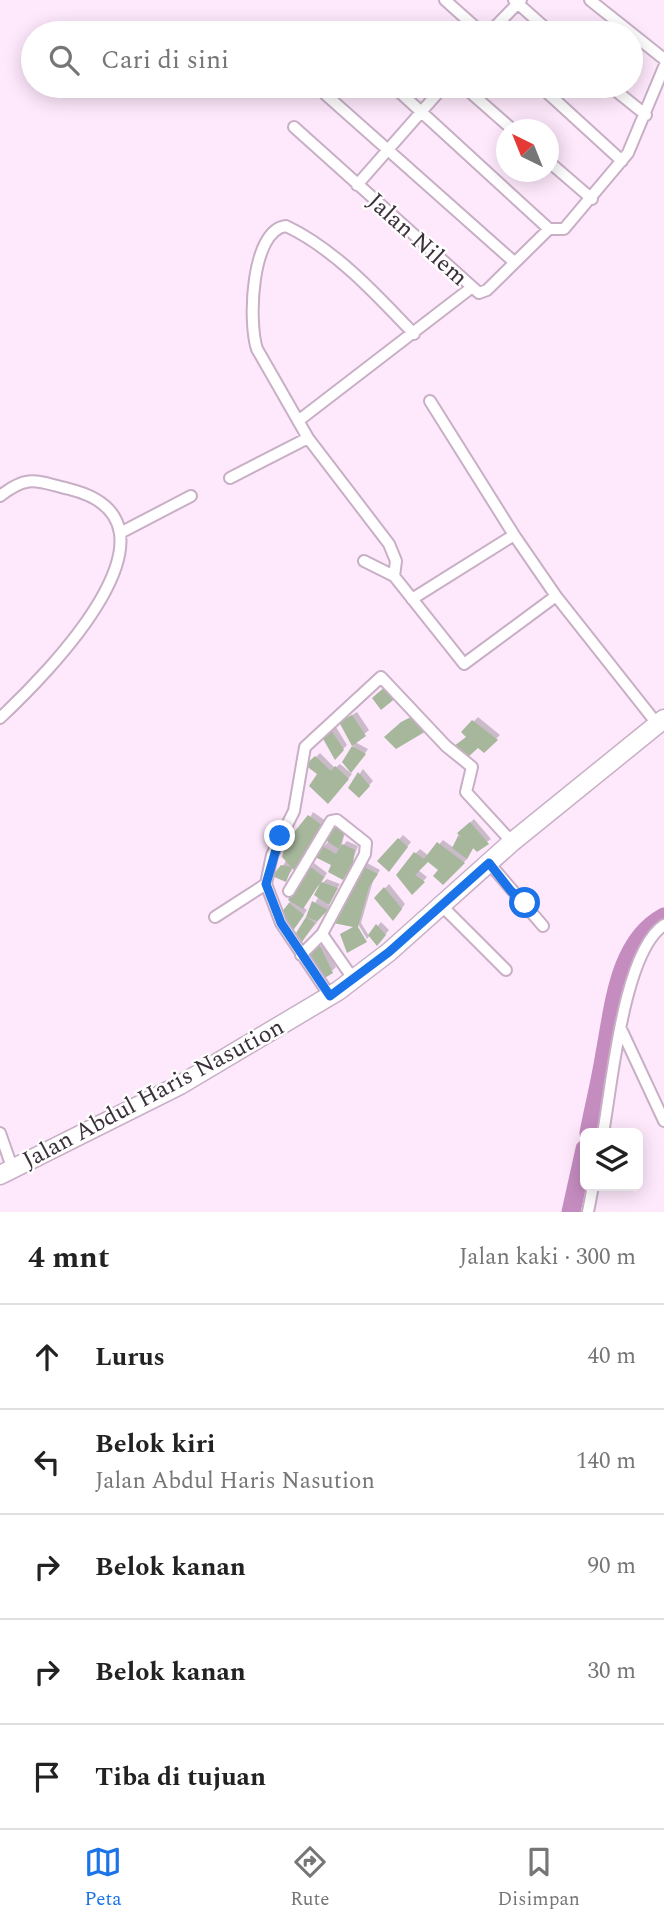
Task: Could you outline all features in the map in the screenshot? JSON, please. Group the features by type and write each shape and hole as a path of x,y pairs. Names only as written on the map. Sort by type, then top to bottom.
{"main road":[{"name":"Jalan Abdul Haris Nasution","path":"6,1171 180,1085 354,980 512,842 661,722"}],"street":[{"path":"590,0 616,21"},
{"path":"445,1 468,21"},
{"path":"500,21 517,1 538,21"},
{"path":"643,42 664,59"},
{"name":"Jalan Nilem","path":"294,127 479,293 487,290 513,261 549,229 564,229 592,200 625,157 646,115 664,67"},
{"path":"330,98 513,261"},
{"path":"406,98 549,229"},
{"path":"357,185 433,98"},
{"path":"477,98 500,119"},
{"path":"554,98 625,157"},
{"path":"625,98 646,115"},
{"path":"559,171 592,200"},
{"path":"394,576 396,561 390,544 363,513 308,438 257,349 251,313 262,244 271,232 286,226 300,234 351,272 414,334"},
{"path":"298,421 471,288"},
{"path":"430,401 514,535 556,596 661,722"},
{"path":"229,478 308,438"},
{"path":"0,496 16,483 27,479 74,490 99,501 117,522 120,533 115,568 99,605 54,664 0,718"},
{"path":"120,533 191,496"},
{"path":"412,600 514,535"},
{"path":"364,561 394,576 465,664 556,596"},
{"path":"330,996 281,923 266,884 272,855 294,811 302,755 307,744 383,677 446,746 471,767 466,792 512,842"},
{"path":"289,891 331,821 337,820 366,843 365,854 322,934 301,955"},
{"path":"489,863 543,926"},
{"path":"215,917 266,884"},
{"path":"441,905 506,970"},
{"path":"604,1128 628,994 639,957 652,935 664,926"},
{"path":"322,934 354,980"},
{"path":"622,1031 664,1121"},
{"path":"0,1133 6,1171"},
{"path":"589,1212 592,1191"}],"building":[{"path":"387,685 397,697 381,710 372,698"},
{"path":"417,714 428,730 396,749 384,737 401,722"},
{"path":"352,715 366,736 352,746 339,722"},
{"path":"472,720 498,740 484,753 478,748 466,759 454,746 466,737 461,732"},
{"path":"331,730 344,750 335,760 322,737"},
{"path":"352,746 366,754 351,773 342,762"},
{"path":"315,756 331,771 335,766 349,779 328,804 309,786 317,774 305,765"},
{"path":"358,772 370,786 359,798 348,788"},
{"path":"308,815 323,826 294,870 282,857 286,842"},
{"path":"470,822 489,844 477,852 473,848 467,859 452,848 458,836 462,838 457,833"},
{"path":"330,825 345,830 339,849 321,837"},
{"path":"398,838 408,847 389,872 377,861"},
{"path":"437,842 465,863 443,885 433,876 438,870 428,862 415,875 425,882 412,895 396,875 414,852 424,859"},
{"path":"342,844 355,850 353,863 343,880 328,872 331,865 313,856 322,846 336,854"},
{"path":"281,865 292,867 286,882 272,876"},
{"path":"309,866 324,877 303,909 288,900"},
{"path":"362,866 378,874 369,887 358,927 367,942 347,953 340,934 353,927 333,923 338,912 341,914"},
{"path":"321,882 338,888 329,905 314,895"},
{"path":"384,887 402,909 393,921 374,898"},
{"path":"312,901 328,910 317,921 306,917"},
{"path":"289,903 304,915 292,932 280,914"},
{"path":"306,917 315,923 302,942 296,933"},
{"path":"376,924 386,935 377,946 368,935"},
{"path":"320,946 333,973 323,979 305,954"}],"waterway":[{"path":"590,1128 615,996 627,959 649,928 664,917"},
{"path":"571,1212 580,1172"}],"route":[{"path":"280,836 272,855 266,884 281,923 330,996 389,952 489,863 511,891 525,903"}]}
